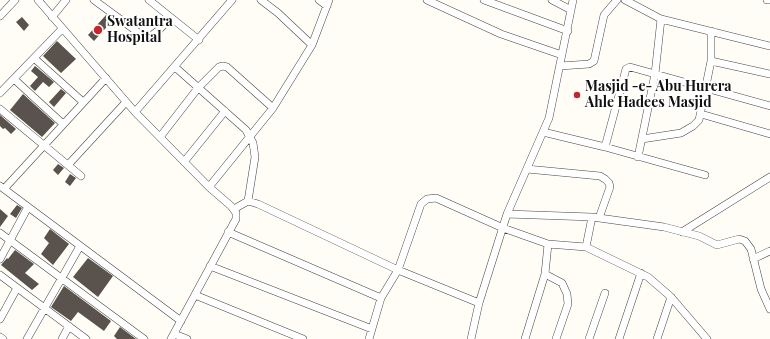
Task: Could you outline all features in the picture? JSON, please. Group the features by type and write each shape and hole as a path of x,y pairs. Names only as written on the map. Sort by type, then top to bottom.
{"street":[{"path":"0,16 15,0"},
{"path":"38,0 135,112 209,187 234,209 237,216 173,337 187,339"},
{"path":"52,17 66,0"},
{"path":"94,0 143,36 152,35 170,18"},
{"path":"149,0 199,40"},
{"path":"135,112 199,40 232,0"},
{"path":"261,0 278,13 312,45"},
{"path":"209,187 273,108 312,45 328,3 319,0"},
{"path":"427,0 500,34 562,55"},
{"path":"484,0 568,31"},
{"path":"552,0 571,10"},
{"path":"472,339 478,303 507,214 549,118 568,31 573,0"},
{"path":"560,66 589,64 594,61 604,15 618,0"},
{"path":"625,0 661,19 770,46"},
{"path":"638,157 655,74 661,19"},
{"path":"0,93 62,29"},
{"path":"642,139 681,133 693,126 699,120 711,61 711,31"},
{"path":"34,58 83,102"},
{"path":"711,61 770,74"},
{"path":"160,137 198,88 219,67 223,66 227,68 273,108"},
{"path":"605,147 626,69 633,66 655,74 770,106"},
{"path":"175,67 246,130 253,143 256,157 248,201 234,209"},
{"path":"106,78 44,145 2,187 181,321"},
{"path":"14,79 63,124"},
{"path":"68,165 128,104 142,103"},
{"path":"0,109 81,176"},
{"path":"184,162 225,111"},
{"path":"701,114 770,134"},
{"path":"543,132 605,147 705,175"},
{"path":"527,169 600,176 609,183 610,187 596,218 586,247"},
{"path":"682,232 770,177"},
{"path":"369,339 381,298 398,270 421,204 427,199 436,198 503,228 548,244 586,247 641,273 648,277 671,297 706,339"},
{"path":"248,201 398,270 478,303"},
{"path":"0,259 28,207"},
{"path":"507,214 596,218 664,227 699,236 717,245 739,239 744,241 751,249 761,289 770,309"},
{"path":"228,232 381,298"},
{"path":"0,233 144,339"},
{"path":"525,339 545,274 548,244"},
{"path":"27,339 80,246"},
{"path":"753,259 770,251"},
{"path":"210,266 372,329"},
{"path":"619,339 641,273"},
{"path":"545,274 562,283 568,304 556,339"},
{"path":"0,275 86,339"},
{"path":"0,319 17,288"},
{"path":"589,339 605,293"},
{"path":"195,294 303,339"},
{"path":"657,339 671,297"},
{"path":"62,339 69,326"}],"building":[{"path":"106,15 113,20 94,41 88,35"},
{"path":"22,17 29,25 24,31 16,22"},
{"path":"57,41 76,59 61,73 43,56"},
{"path":"35,66 54,82 49,87 43,82 35,91 30,86 38,77 31,71"},
{"path":"61,89 66,93 54,107 49,102"},
{"path":"23,94 55,123 42,137 10,110"},
{"path":"0,115 16,129 11,134 5,128 3,129 0,126"},
{"path":"58,164 64,168 58,175 53,170"},
{"path":"70,174 76,178 70,186 65,182"},
{"path":"17,205 22,208 16,218 10,214"},
{"path":"0,209 8,216 0,227"},
{"path":"50,229 69,244 53,265 41,254 49,243 44,238"},
{"path":"15,250 34,264 25,273 39,284 32,290 1,265"},
{"path":"88,258 113,276 98,297 73,277"},
{"path":"64,286 111,321 104,331 78,312 71,321 51,307"},
{"path":"120,327 136,339 117,339 114,336"}],"place":[{"name":"Swatantra Hospital","path":"98,30"},
{"name":"Masjid -e- Abu Hurera Ahle Hadees Masjid","path":"577,95"}]}
